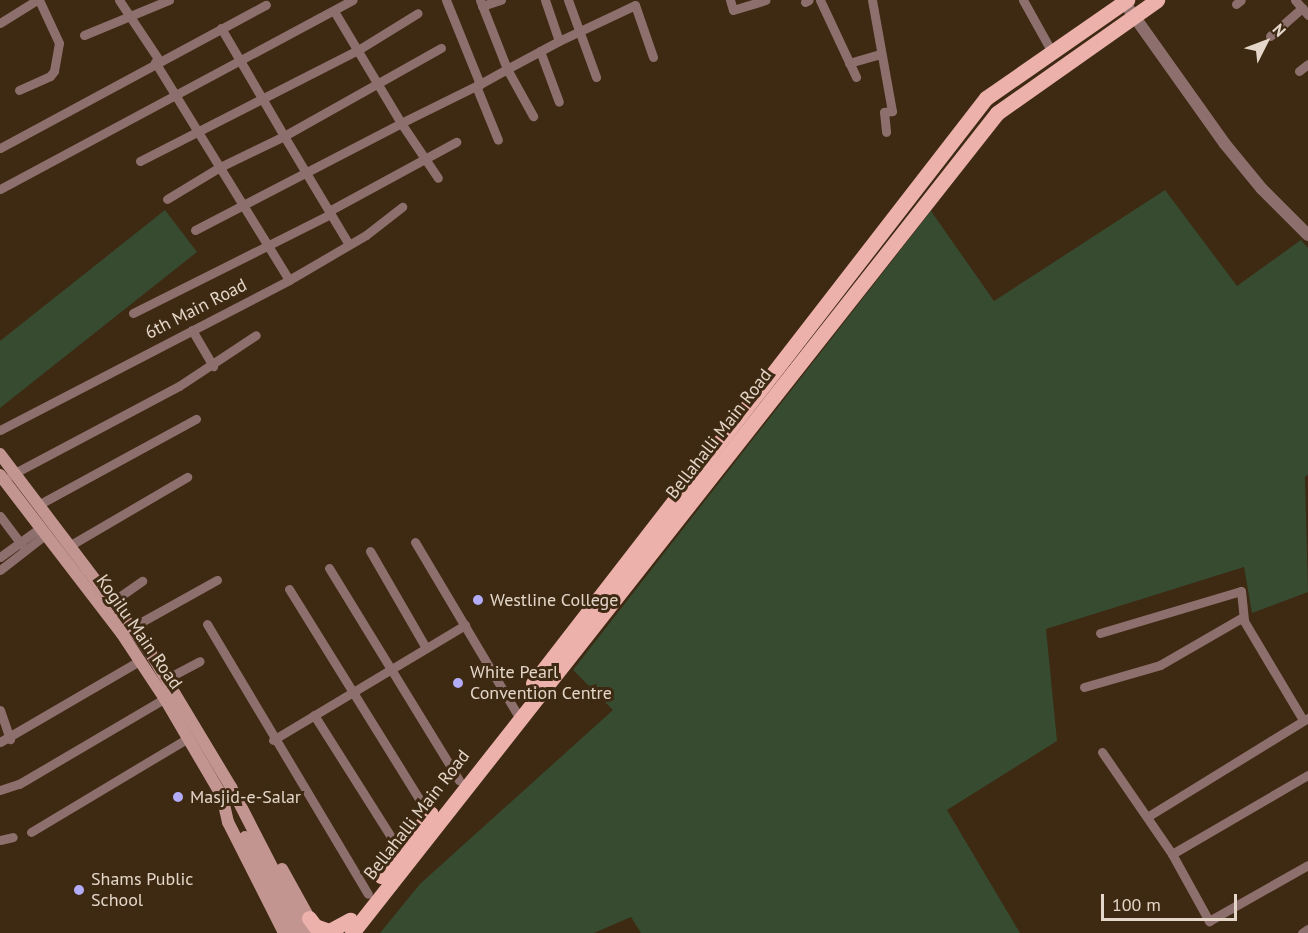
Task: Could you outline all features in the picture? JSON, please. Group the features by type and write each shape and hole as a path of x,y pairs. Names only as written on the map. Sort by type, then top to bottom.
{"main road":[{"name":"Bellahalli Main Road","path":"348,929 517,713 997,113 1157,0"},
{"name":"Bellahalli Main Road","path":"348,929 368,894 400,851 517,713 986,98 1126,1"},
{"name":"Kogilu Main Road","path":"0,454 6,476 43,531 166,680 169,696 188,738 227,792"},
{"name":"Kogilu Main Road","path":"6,476 38,505 112,602 141,660 169,696 227,792 228,822 284,933"},
{"path":"227,792 253,814 308,926 317,933"},
{"path":"227,792 295,933"},
{"path":"308,926 315,926 329,932 348,929"}],"street":[{"path":"0,23 38,0 59,43 54,71 19,90"},
{"path":"119,0 289,280"},
{"path":"84,35 169,0"},
{"path":"0,148 265,3 277,0"},
{"path":"0,189 353,0"},
{"path":"446,0 498,140"},
{"path":"501,0 481,3 507,69 533,116"},
{"path":"545,0 559,41"},
{"path":"568,0 596,76"},
{"path":"730,0 733,10 765,0"},
{"path":"820,0 856,77"},
{"path":"872,0 892,111 883,108 886,132"},
{"path":"1023,0 1052,52"},
{"path":"1270,36 1305,12 1295,0"},
{"path":"1126,1 1226,144 1308,235"},
{"path":"195,231 559,41 635,5 653,57"},
{"path":"334,11 378,87 438,178"},
{"path":"140,161 358,50 418,13"},
{"path":"221,28 239,63 348,243"},
{"path":"167,199 220,167 378,87 441,48"},
{"path":"540,51 559,102"},
{"path":"849,63 881,54"},
{"path":"1299,71 1308,64"},
{"path":"133,313 330,212 456,142"},
{"name":"6th Main Road","path":"0,430 289,280 348,243 366,235 402,207"},
{"path":"192,330 213,366"},
{"path":"6,476 213,366 256,335"},
{"path":"38,505 196,419"},
{"path":"69,546 187,477"},
{"path":"0,516 23,546"},
{"path":"0,558 23,546 43,531"},
{"path":"415,542 517,713"},
{"path":"0,570 23,546"},
{"path":"370,551 426,648"},
{"path":"329,568 389,670 459,780"},
{"path":"127,630 217,580"},
{"path":"112,602 142,581"},
{"path":"289,589 429,815"},
{"path":"1100,633 1241,591 1243,617 1306,719 1147,817"},
{"path":"1084,687 1160,665 1243,617"},
{"path":"207,624 273,740 368,894"},
{"path":"273,740 465,625"},
{"path":"0,710 5,741 141,660"},
{"path":"166,680 200,661"},
{"path":"0,790 19,784 169,696"},
{"path":"314,715 400,851"},
{"path":"31,832 188,738"},
{"path":"1102,752 1172,854 1209,921 1308,865"},
{"path":"1172,854 1308,775"},
{"path":"0,840 13,837"},
{"path":"1302,933 1308,929"}],"green space":[{"path":"1165,190 1237,286 1301,240 1308,248 1308,475 1305,477 1308,592 1252,613 1244,567 1046,629 1057,741 947,810 1020,933 641,933 631,917 594,933 380,933 420,884 613,710 573,670 931,211 994,301"},
{"path":"165,210 197,252 0,408 0,341"}],"place":[{"name":"Westline College","path":"478,600"},
{"name":"White Pearl Convention Centre","path":"458,683"},
{"name":"Masjid-e-Salar","path":"178,797"},
{"name":"Shams Public School","path":"79,890"}]}
